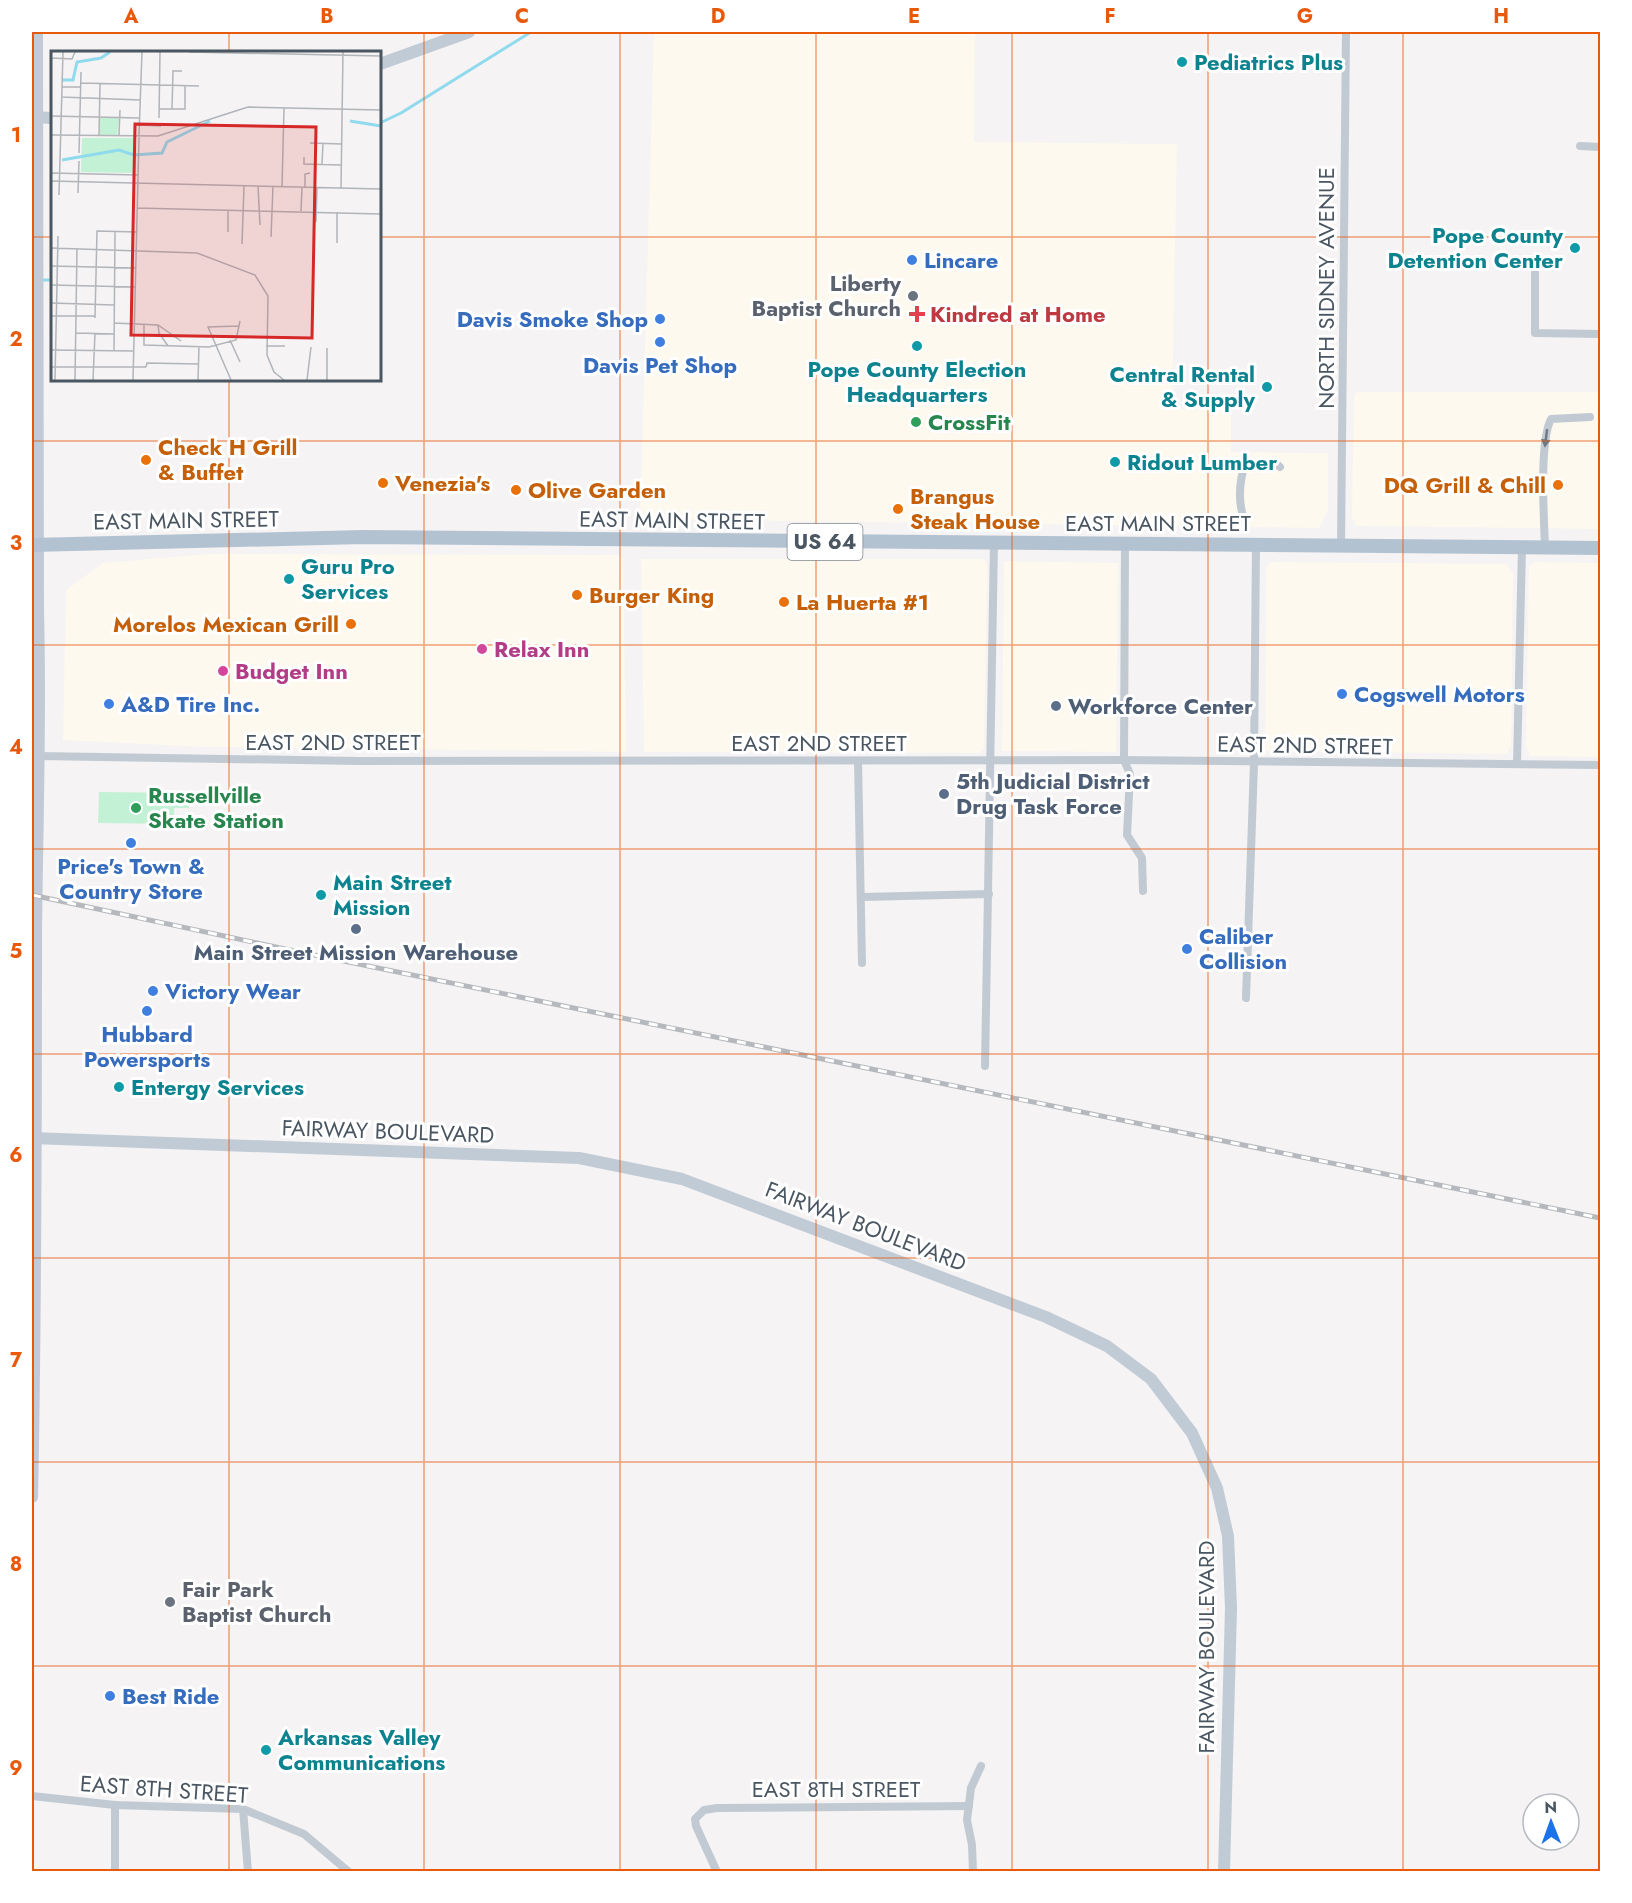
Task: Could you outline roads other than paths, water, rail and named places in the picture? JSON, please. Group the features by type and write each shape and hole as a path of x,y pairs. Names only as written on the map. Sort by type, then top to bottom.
{"main road":[{"name":"EAST MAIN STREET","path":"35,544 363,537 1600,548"}],"street":[{"path":"32,1497 34,981 38,756 34,465 37,264 34,117 37,32"},
{"path":"381,64 469,32"},
{"name":"NORTH SIDNEY AVENUE","path":"1341,546 1346,32"},
{"path":"34,117 51,117"},
{"path":"1580,146 1600,147"},
{"path":"1535,273 1535,333 1600,333"},
{"path":"1545,547 1544,449 1547,428 1551,419 1590,417"},
{"path":"1245,522 1240,510 1240,487 1245,463 1276,463 1280,467"},
{"path":"985,1066 994,543"},
{"path":"1125,544 1124,760 1130,774 1127,835 1142,858 1143,891"},
{"path":"1246,998 1254,763 1256,545"},
{"path":"1517,764 1522,547"},
{"name":"EAST 2ND STREET","path":"38,756 359,761 1124,760 1600,765"},
{"path":"858,761 862,963"},
{"path":"861,897 989,894"},
{"name":"FAIRWAY BOULEVARD","path":"34,1138 579,1158 682,1179 1046,1317 1107,1346 1151,1379 1192,1433 1216,1488 1228,1536 1231,1608 1224,1872"},
{"path":"973,1872 972,1845 967,1820 971,1788 981,1766"},
{"name":"EAST 8TH STREET","path":"32,1796 115,1805 243,1809 304,1834 349,1872"},
{"path":"115,1805 115,1872"},
{"name":"EAST 8TH STREET","path":"717,1872 696,1826 695,1819 704,1810 717,1808 969,1806"},
{"path":"243,1809 248,1872"}],"waterway":[{"path":"381,123 401,113 531,32"},
{"path":"39,280 51,280"}],"railway":[{"path":"32,895 285,949 1600,1218"}],"place":[{"name":"Pediatrics Plus","path":"1182,62"},
{"name":"Pope County Detention Center","path":"1575,248"},
{"name":"Lincare","path":"912,260"},
{"name":"Liberty Baptist Church","path":"913,296"},
{"name":"Kindred at Home","path":"917,314"},
{"name":"Davis Smoke Shop","path":"660,319"},
{"name":"Davis Pet Shop","path":"660,342"},
{"name":"Pope County Election Headquarters","path":"917,346"},
{"name":"Central Rental & Supply","path":"1267,387"},
{"name":"CrossFit","path":"916,422"},
{"name":"Check H Grill & Buffet","path":"146,460"},
{"name":"Ridout Lumber","path":"1115,462"},
{"name":"Venezia's","path":"383,483"},
{"name":"DQ Grill & Chill","path":"1558,485"},
{"name":"Olive Garden","path":"516,490"},
{"name":"Brangus Steak House","path":"898,509"},
{"name":"Guru Pro Services","path":"289,579"},
{"name":"Burger King","path":"577,595"},
{"name":"La Huerta #1","path":"784,602"},
{"name":"Morelos Mexican Grill","path":"351,624"},
{"name":"Relax Inn","path":"482,649"},
{"name":"Budget Inn","path":"223,671"},
{"name":"Cogswell Motors","path":"1342,694"},
{"name":"A&D Tire Inc.","path":"109,704"},
{"name":"Workforce Center","path":"1056,706"},
{"name":"5th Judicial District Drug Task Force","path":"944,794"},
{"name":"Russellville Skate Station","path":"136,808"},
{"name":"Price's Town & Country Store","path":"131,843"},
{"name":"Main Street Mission","path":"321,895"},
{"name":"Main Street Mission Warehouse","path":"356,929"},
{"name":"Caliber Collision","path":"1187,949"},
{"name":"Victory Wear","path":"153,991"},
{"name":"Hubbard Powersports","path":"147,1011"},
{"name":"Entergy Services","path":"119,1087"},
{"name":"Fair Park Baptist Church","path":"170,1602"},
{"name":"Best Ride","path":"110,1696"},
{"name":"Arkansas Valley Communications","path":"266,1750"}]}
